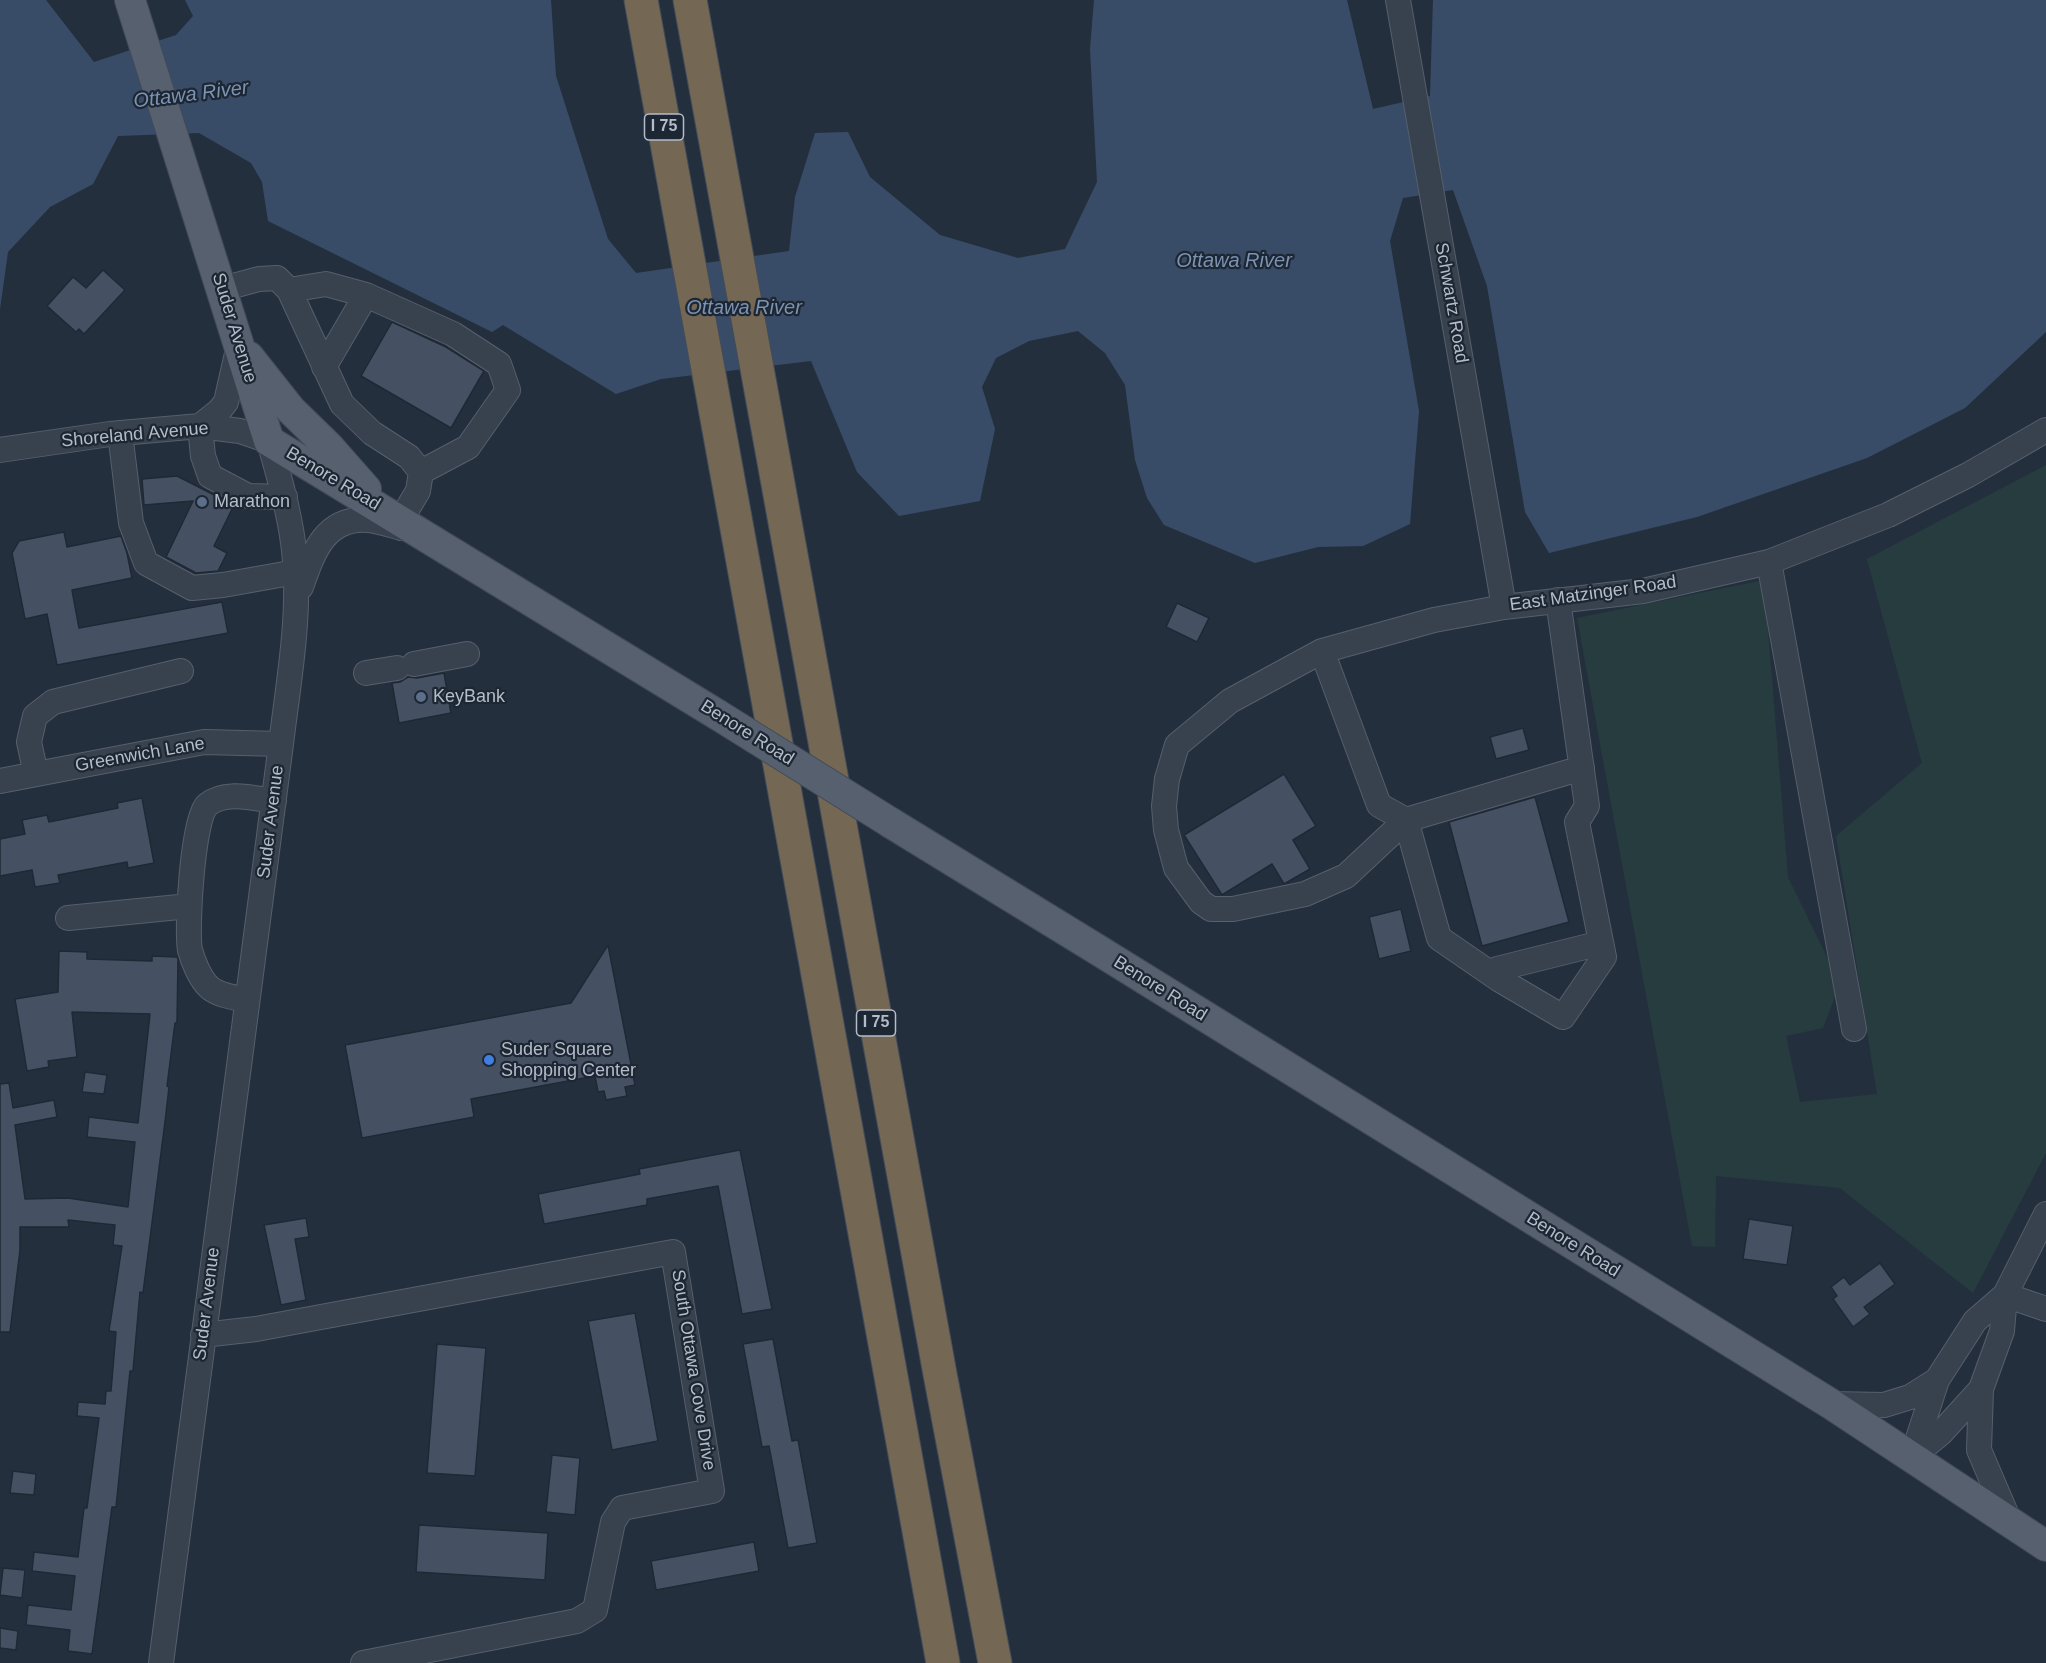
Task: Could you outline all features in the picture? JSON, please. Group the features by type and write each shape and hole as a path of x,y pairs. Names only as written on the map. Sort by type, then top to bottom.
{"highway":[{"name":"I 75","path":"641,0 943,1663"},
{"name":"I 75","path":"690,0 940,1374 995,1663"}],"main road":[{"name":"Suder Avenue","path":"134,12 269,441"},
{"path":"239,345 291,410 402,522"},
{"name":"Benore Road","path":"269,441 718,715 1831,1404 2046,1546"}],"street":[{"name":"Schwartz Road","path":"1398,0 1504,607"},
{"path":"222,289 259,279 277,278 289,290 342,404 372,433 409,457 421,472 418,491 402,522 348,520 326,534 313,552 296,601"},
{"path":"289,290 326,284 366,296 453,334 498,364 508,390 468,447 421,472"},
{"path":"324,367 366,296"},
{"path":"239,345 231,389 226,402 219,411 200,426 203,456 210,476 248,496 285,497"},
{"name":"Shoreland Avenue","path":"0,450 120,433 200,426 240,431 269,441"},
{"name":"East Matzinger Road","path":"1406,820 1346,876 1305,894 1233,909 1211,909 1201,902 1176,868 1164,806 1167,779 1177,745 1230,701 1322,651 1434,620 1504,607 1644,591 1769,562 1888,515 1968,476 2046,430"},
{"path":"120,433 131,523 146,562 192,588 296,572"},
{"name":"Suder Avenue","path":"161,1663 274,801 296,601 296,572 285,497 269,441"},
{"path":"1769,562 1854,1029"},
{"path":"1322,651 1379,805 1406,820 1439,938 1500,980 1563,1017 1604,957 1577,822 1587,806 1558,600"},
{"path":"366,673 467,654"},
{"path":"36,774 29,742 33,724 35,716 53,702 181,670"},
{"name":"Greenwich Lane","path":"0,781 204,742 281,744"},
{"path":"1406,820 1582,768"},
{"path":"247,1000 228,996 209,988 190,950 189,906 199,822 205,806 218,798 235,796 274,801"},
{"path":"68,918 189,906"},
{"path":"1500,980 1497,969 1601,943"},
{"path":"2011,1525 1978,1450 1981,1389 2002,1331 2005,1295 2046,1214"},
{"name":"South Ottawa Cove Drive","path":"203,1335 256,1329 673,1252 712,1491 621,1508 613,1522 595,1610 577,1621 363,1663"},
{"path":"2005,1295 2046,1309"},
{"path":"1912,1457 1937,1380 1975,1321 2005,1295"},
{"path":"1831,1404 1884,1405 1911,1397 1937,1380"},
{"path":"1912,1457 1941,1433 1981,1389"}],"green space":[{"path":"2046,465 2046,1153 1973,1293 1840,1188 1716,1176 1715,1247 1692,1246 1577,618 1764,580 1788,877 1840,984 1823,1028 1786,1036 1800,1102 1877,1094 1836,836 1922,763 1867,559"}],"water":[{"name":"Ottawa River","path":"0,0 46,0 94,62 176,35 193,16 185,0 551,0 556,76 608,239 636,273 789,251 795,197 815,133 848,132 870,177 940,235 1018,258 1065,249 1097,182 1090,49 1094,0 1347,0 1373,109 1430,96 1433,0 2046,0 2046,332 1965,408 1867,458 1697,517 1549,553 1525,512 1487,286 1453,190 1403,198 1390,241 1419,411 1410,524 1363,546 1318,547 1255,563 1164,525 1147,498 1135,460 1125,385 1105,353 1078,331 1029,341 996,358 982,387 995,429 980,501 899,516 857,472 811,361 661,379 616,394 503,325 492,332 268,221 262,182 251,163 199,133 118,136 93,184 50,207 8,252 0,309"}],"building":[{"path":"103,270 125,290 84,334 79,329 76,332 47,306 73,277 86,288"},
{"path":"392,322 446,347 484,371 451,428 361,376"},
{"path":"177,476 234,505 214,546 227,553 218,571 196,573 166,557 193,501 144,505 142,479"},
{"path":"64,532 67,547 121,536 132,578 72,590 79,628 222,602 228,633 57,665 47,614 25,619 12,553 19,541"},
{"path":"1177,603 1209,618 1197,642 1166,627"},
{"name":"KeyBank","path":"444,673 451,713 399,723 392,683 400,682 408,677 417,678"},
{"path":"1523,728 1529,750 1496,759 1490,737"},
{"path":"1284,774 1316,826 1293,840 1310,869 1284,884 1272,864 1222,895 1184,835"},
{"path":"1535,797 1569,922 1482,946 1449,822"},
{"path":"142,798 154,863 128,868 127,862 58,875 60,883 35,887 32,870 0,876 0,839 25,834 22,820 47,815 49,822 118,808 117,803"},
{"path":"1401,909 1411,951 1379,959 1369,917"},
{"name":"Suder Square Shopping Center","path":"608,945 635,1085 625,1087 627,1096 606,1100 604,1091 598,1092 595,1076 471,1099 474,1117 362,1138 345,1045 571,1003"},
{"path":"59,951 87,952 87,959 152,961 152,956 177,957 178,959 177,1023 175,1023 167,1086 169,1087 165,1122 143,1293 140,1292 133,1371 130,1371 116,1507 112,1507 92,1654 68,1651 70,1630 26,1625 28,1605 71,1610 75,1576 32,1571 34,1552 78,1557 99,1418 77,1416 78,1402 105,1404 106,1391 111,1391 116,1332 109,1331 122,1246 113,1245 115,1225 68,1220 69,1227 20,1227 20,1250 10,1332 0,1332 0,1084 9,1083 13,1108 54,1100 57,1117 15,1125 25,1199 68,1198 128,1207 135,1142 87,1137 89,1117 138,1123 150,1014 72,1012 77,1057 48,1061 49,1067 27,1071 15,999 58,992"},
{"path":"85,1072 107,1075 104,1094 82,1092"},
{"path":"740,1150 772,1309 742,1314 718,1186 647,1199 647,1205 544,1224 538,1194 640,1174 639,1169"},
{"path":"306,1218 309,1237 295,1239 306,1300 281,1305 264,1225"},
{"path":"1749,1219 1793,1226 1787,1265 1743,1259"},
{"path":"1880,1263 1895,1284 1864,1307 1870,1314 1853,1327 1833,1299 1837,1296 1831,1287 1844,1277 1850,1285"},
{"path":"635,1313 658,1441 612,1450 588,1321"},
{"path":"773,1339 792,1441 798,1440 817,1543 788,1548 769,1446 762,1447 743,1344"},
{"path":"437,1344 486,1348 475,1476 427,1473"},
{"path":"552,1455 580,1458 575,1515 546,1512"},
{"path":"13,1471 36,1474 34,1495 10,1493"},
{"path":"419,1525 548,1533 545,1580 416,1572"},
{"path":"754,1542 759,1571 656,1590 651,1561"},
{"path":"3,1568 25,1570 22,1598 0,1595"},
{"path":"0,1628 18,1631 16,1650 0,1648"}],"place":[{"name":"Marathon","path":"202,502"},
{"name":"KeyBank","path":"421,697"},
{"name":"Suder Square Shopping Center","path":"489,1060"}]}
